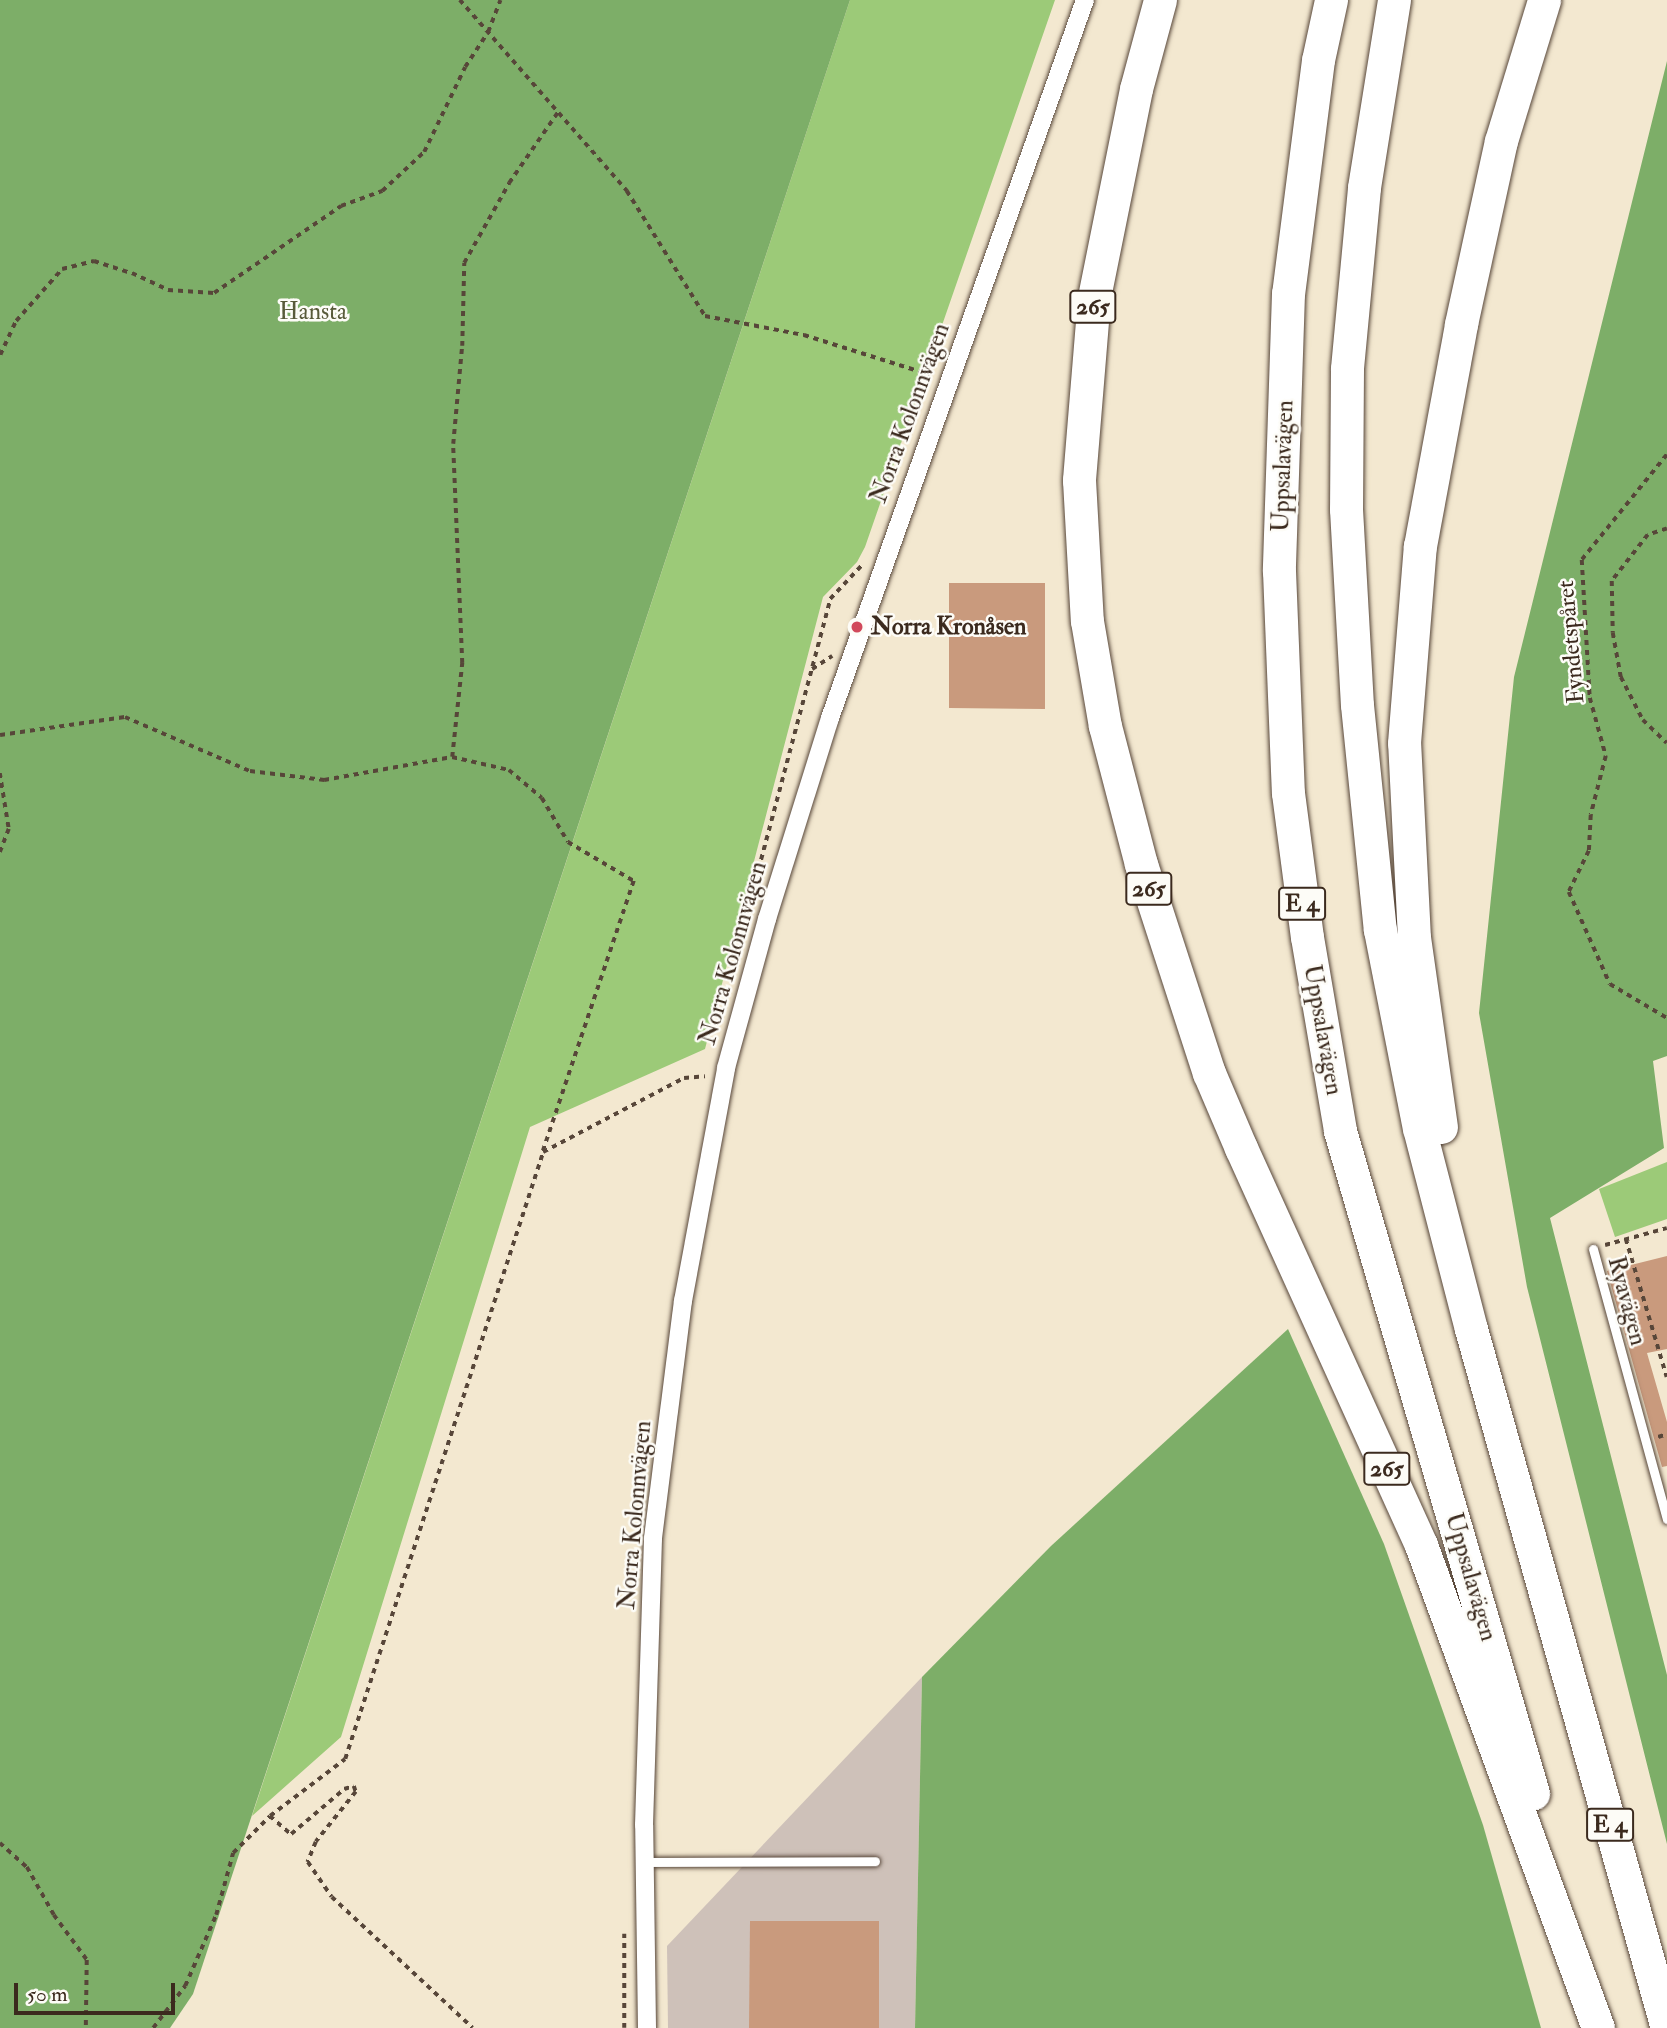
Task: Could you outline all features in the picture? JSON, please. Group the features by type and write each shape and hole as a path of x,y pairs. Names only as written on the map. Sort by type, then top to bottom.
{"highway":[{"name":"265","path":"1160,0 1136,89 1094,297 1079,481 1087,621 1105,726 1141,864 1209,1073 1422,1545 1600,2028"},
{"name":"Uppsalavägen","path":"1331,0 1318,60 1288,293 1279,571 1288,793 1307,937 1340,1131 1600,2028"},
{"name":"E 4","path":"1394,0 1364,188 1347,369 1346,509 1357,705 1380,930 1419,1128 1471,1329 1667,2028"},
{"path":"1471,1329 1468,1269 1435,1093 1414,938 1404,743 1420,546 1461,324 1535,0"},
{"path":"1501,141 1544,0"}],"street":[{"name":"Norra Kolonnvägen","path":"647,2028 644,1825 653,1538 688,1274 726,1068 760,944 830,718 1085,0"}],"lane":[{"name":"Ryavägen","path":"1593,1249 1667,1519"},
{"path":"645,1862 876,1861"}],"path":[{"path":"460,0 627,191 705,316 804,335 933,376"},
{"path":"0,355 16,321 62,269 94,261 132,272 168,290 214,293 341,206 382,191 424,152 464,67 488,32 500,0"},
{"path":"452,757 462,663 453,444 462,346 464,263 509,183 558,112"},
{"name":"Fyndetspåret","path":"1667,455 1582,560 1590,698 1606,756 1591,815 1589,851 1569,892 1610,984 1667,1017"},
{"name":"Fyndetspåret","path":"1667,529 1648,536 1612,581 1613,633 1621,677 1643,720 1667,743"},
{"path":"811,670 834,654"},
{"path":"0,735 125,717 250,771 324,780 452,757 509,770 542,798 568,842 634,881 345,1759 270,1816 233,1853 216,1915 185,1986 153,2028"},
{"path":"0,772 9,829 0,852"},
{"path":"543,1152 684,1078 706,1076"},
{"name":"Ryavägen","path":"1593,1249 1667,1228"},
{"path":"1626,1239 1667,1377"},
{"path":"270,1816 291,1834 344,1789 354,1786 356,1792 316,1842 308,1862 332,1897 473,2028"},
{"path":"0,1843 27,1867 54,1915 87,1960 86,2028"}],"shaded area":[{"path":"922,1677 915,2028 668,2028 667,1946"}],"green space":[{"name":"Hansta","path":"0,0 850,0 193,1994 170,2028 0,2028"},
{"path":"850,0 1055,0 865,547 857,562 823,597 705,1049 530,1127 341,1737 252,1816"},
{"path":"1667,61 1667,1056 1653,1061 1664,1148 1550,1218 1667,1675 1667,1844 1527,1287 1479,1013 1514,677"},
{"path":"1667,1162 1667,1219 1615,1237 1599,1189"},
{"path":"1288,1329 1384,1544 1483,1825 1541,2028 915,2028 922,1677 1051,1546"}],"building":[{"path":"949,583 1045,583 1045,709 949,708"},
{"path":"1667,1256 1667,1349 1647,1353 1667,1422 1667,1466 1662,1467 1607,1271"},
{"path":"750,1921 879,1921 879,2028 749,2028"}],"place":[{"name":"Norra Kronåsen","path":"857,627"}]}
